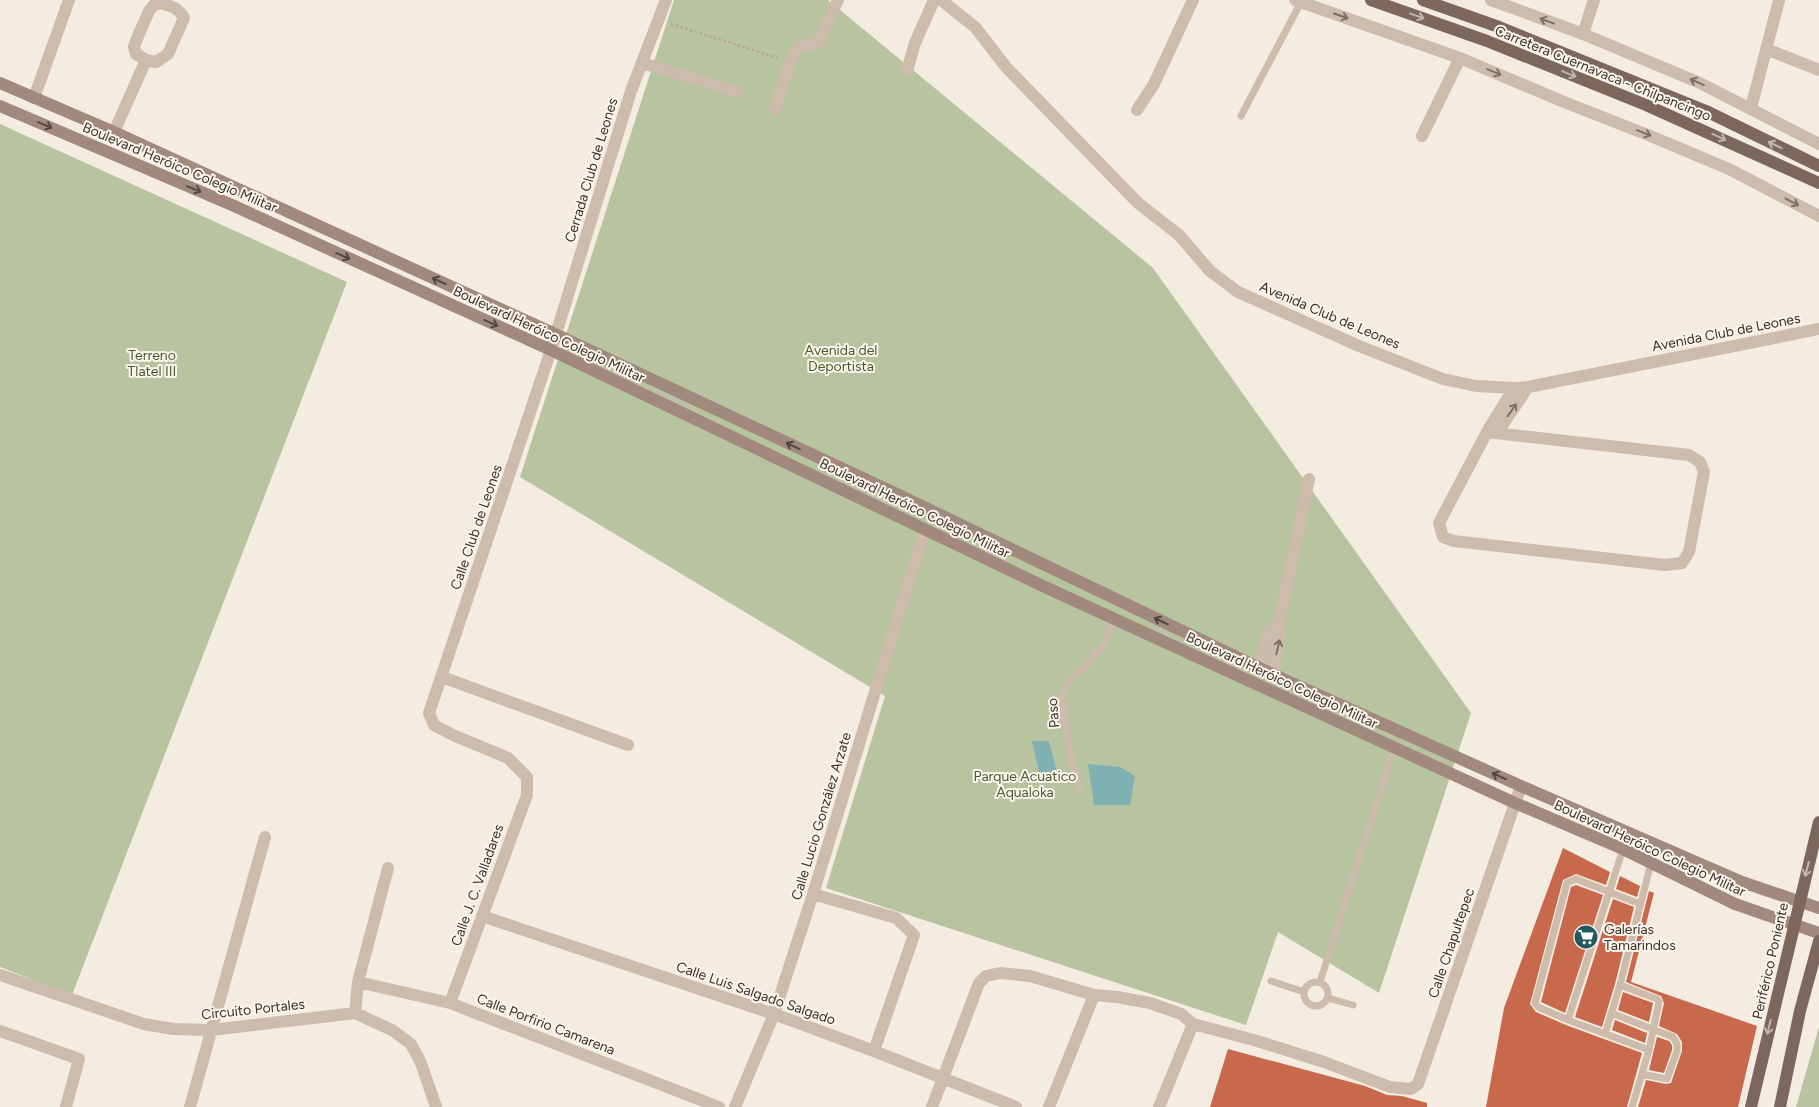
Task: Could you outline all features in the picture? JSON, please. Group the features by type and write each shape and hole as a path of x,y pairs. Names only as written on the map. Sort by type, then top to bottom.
{"main road":[{"name":"Carretera Cuernavaca - Chilpancingo","path":"1371,0 1487,41 1646,105 1819,183"},
{"name":"Carretera Cuernavaca - Chilpancingo","path":"1423,0 1499,27 1706,111 1819,166"},
{"name":"Boulevard Heróico Colegio Militar","path":"0,83 114,132 555,334 901,496 1272,674 1521,786 1742,882 1819,908"},
{"name":"Boulevard Heróico Colegio Militar","path":"0,106 232,205 551,350 1114,619 1515,803 1623,849 1735,904 1819,933"},
{"name":"Periférico Poniente","path":"1751,1107 1793,924 1819,822"},
{"path":"1780,1107 1800,1011 1819,941"}],"street":[{"path":"34,98 69,0"},
{"name":"Cerrada Club de Leones","path":"551,350 631,92 666,0"},
{"path":"775,109 790,62 799,47 805,44 811,46 818,43 838,0"},
{"path":"907,71 915,43 934,0"},
{"name":"Avenida Club de Leones","path":"941,0 975,27 1006,67 1085,150 1138,203 1179,235 1210,271 1238,292 1359,346 1443,379 1476,386 1528,387 1819,329"},
{"path":"1137,110 1154,84 1193,0"},
{"path":"1491,0 1583,34 1700,83 1819,144"},
{"path":"1583,34 1594,0"},
{"path":"1751,108 1779,0"},
{"path":"1298,1 1460,58 1729,169 1819,216"},
{"path":"173,3 184,18 171,46 164,58 156,62 146,60 136,54 134,47 148,11 154,5 173,3"},
{"path":"1766,49 1819,70"},
{"path":"1422,136 1460,58"},
{"path":"114,132 146,60"},
{"path":"642,64 738,92"},
{"name":"Calle Club de Leones","path":"527,777 508,758 434,725 429,713 551,350"},
{"path":"1492,433 1528,387"},
{"path":"1492,433 1689,455 1700,462 1704,472 1689,552 1682,563 1665,565 1454,540 1443,537 1439,524 1492,433 1514,388"},
{"path":"1272,674 1280,638 1280,619 1309,479"},
{"name":"Calle Lucio González Arzate","path":"734,1107 774,1014 813,894 925,529"},
{"path":"1259,668 1268,634 1280,619"},
{"path":"442,676 628,745"},
{"name":"Calle J. C. Valladares","path":"450,1003 526,795 527,777"},
{"name":"Calle Chapultepec","path":"1193,1024 1315,1059 1390,1088 1411,1089 1418,1084 1521,786"},
{"path":"190,1107 265,837"},
{"path":"388,868 358,982 356,1013 392,1030 411,1044 421,1063 436,1107"},
{"path":"813,894 896,918 914,935 874,1051"},
{"name":"Calle Luis Salgado Salgado","path":"482,916 774,1014 1016,1107"},
{"path":"932,1107 979,983 986,976 1000,973 1030,976 1094,995 1150,1002 1175,1011 1193,1024 1159,1107"},
{"name":"Circuito Portales","path":"0,975 144,1024 173,1029 212,1030 356,1013"},
{"name":"Calle Porfirio Camarena","path":"358,982 450,1003 719,1107"},
{"path":"1049,1107 1094,995"},
{"path":"0,1033 78,1059 66,1107"}],"lane":[{"path":"1241,116 1298,1"},
{"name":"Paso","path":"1079,792 1069,747 1061,696 1070,680 1087,665 1106,642 1114,619"},
{"path":"1320,982 1394,748"},
{"path":"1568,1020 1623,849"},
{"path":"1605,1034 1620,985 1650,863"},
{"path":"1640,904 1576,879 1567,883 1535,1003 1538,1008 1649,1050"},
{"path":"1271,982 1304,992"},
{"path":"1320,982 1328,988 1328,998 1321,1005 1316,1006 1307,1001 1304,992 1310,983 1320,982"},
{"path":"1620,985 1657,999 1659,1006 1649,1050 1632,1107"},
{"path":"1328,998 1353,1005"},
{"path":"1611,1013 1672,1037 1677,1044 1677,1050 1667,1079 1642,1074"}],"path":[{"path":"658,20 790,62"}],"green space":[{"name":"Avenida del Deportista","path":"674,0 828,0 1153,268 1471,713 1379,993 1278,932 1246,1025 826,888 885,696 520,477"},
{"name":"Terreno Tlatel III","path":"0,124 347,282 72,995 0,967"},
{"path":"1819,1027 1819,1107 1796,1107"}],"water":[{"path":"1032,741 1049,741 1057,772 1040,776"},
{"path":"1088,764 1120,767 1135,776 1130,805 1094,805"}],"building":[{"path":"1563,848 1610,872 1606,885 1576,874 1563,880 1530,1004 1536,1012 1642,1053 1627,1107 1486,1107 1504,1008"},
{"path":"1620,876 1640,886 1637,897 1616,889"},
{"path":"1576,885 1603,895 1565,1013 1541,1002 1571,887"},
{"path":"1649,891 1654,893 1631,982 1757,1026 1738,1107 1638,1107 1646,1080 1666,1084 1671,1083 1682,1051 1682,1042 1677,1034 1659,1026 1664,1003 1661,996 1626,982"},
{"path":"1613,899 1634,907 1602,1027 1575,1017"},
{"path":"1623,992 1653,1003 1649,1022 1618,1010"},
{"path":"1615,1020 1647,1033 1645,1043 1612,1030"},
{"path":"1657,1037 1669,1041 1672,1045 1664,1073 1649,1070"},
{"path":"1228,1049 1365,1086 1387,1095 1402,1096 1427,1103 1427,1107 1210,1107"}],"place":[{"name":"Galerías Tamarindos","path":"1586,937"}],"park label":[{"name":"Parque Acuatico Aqualoka","path":"1025,784"}]}
